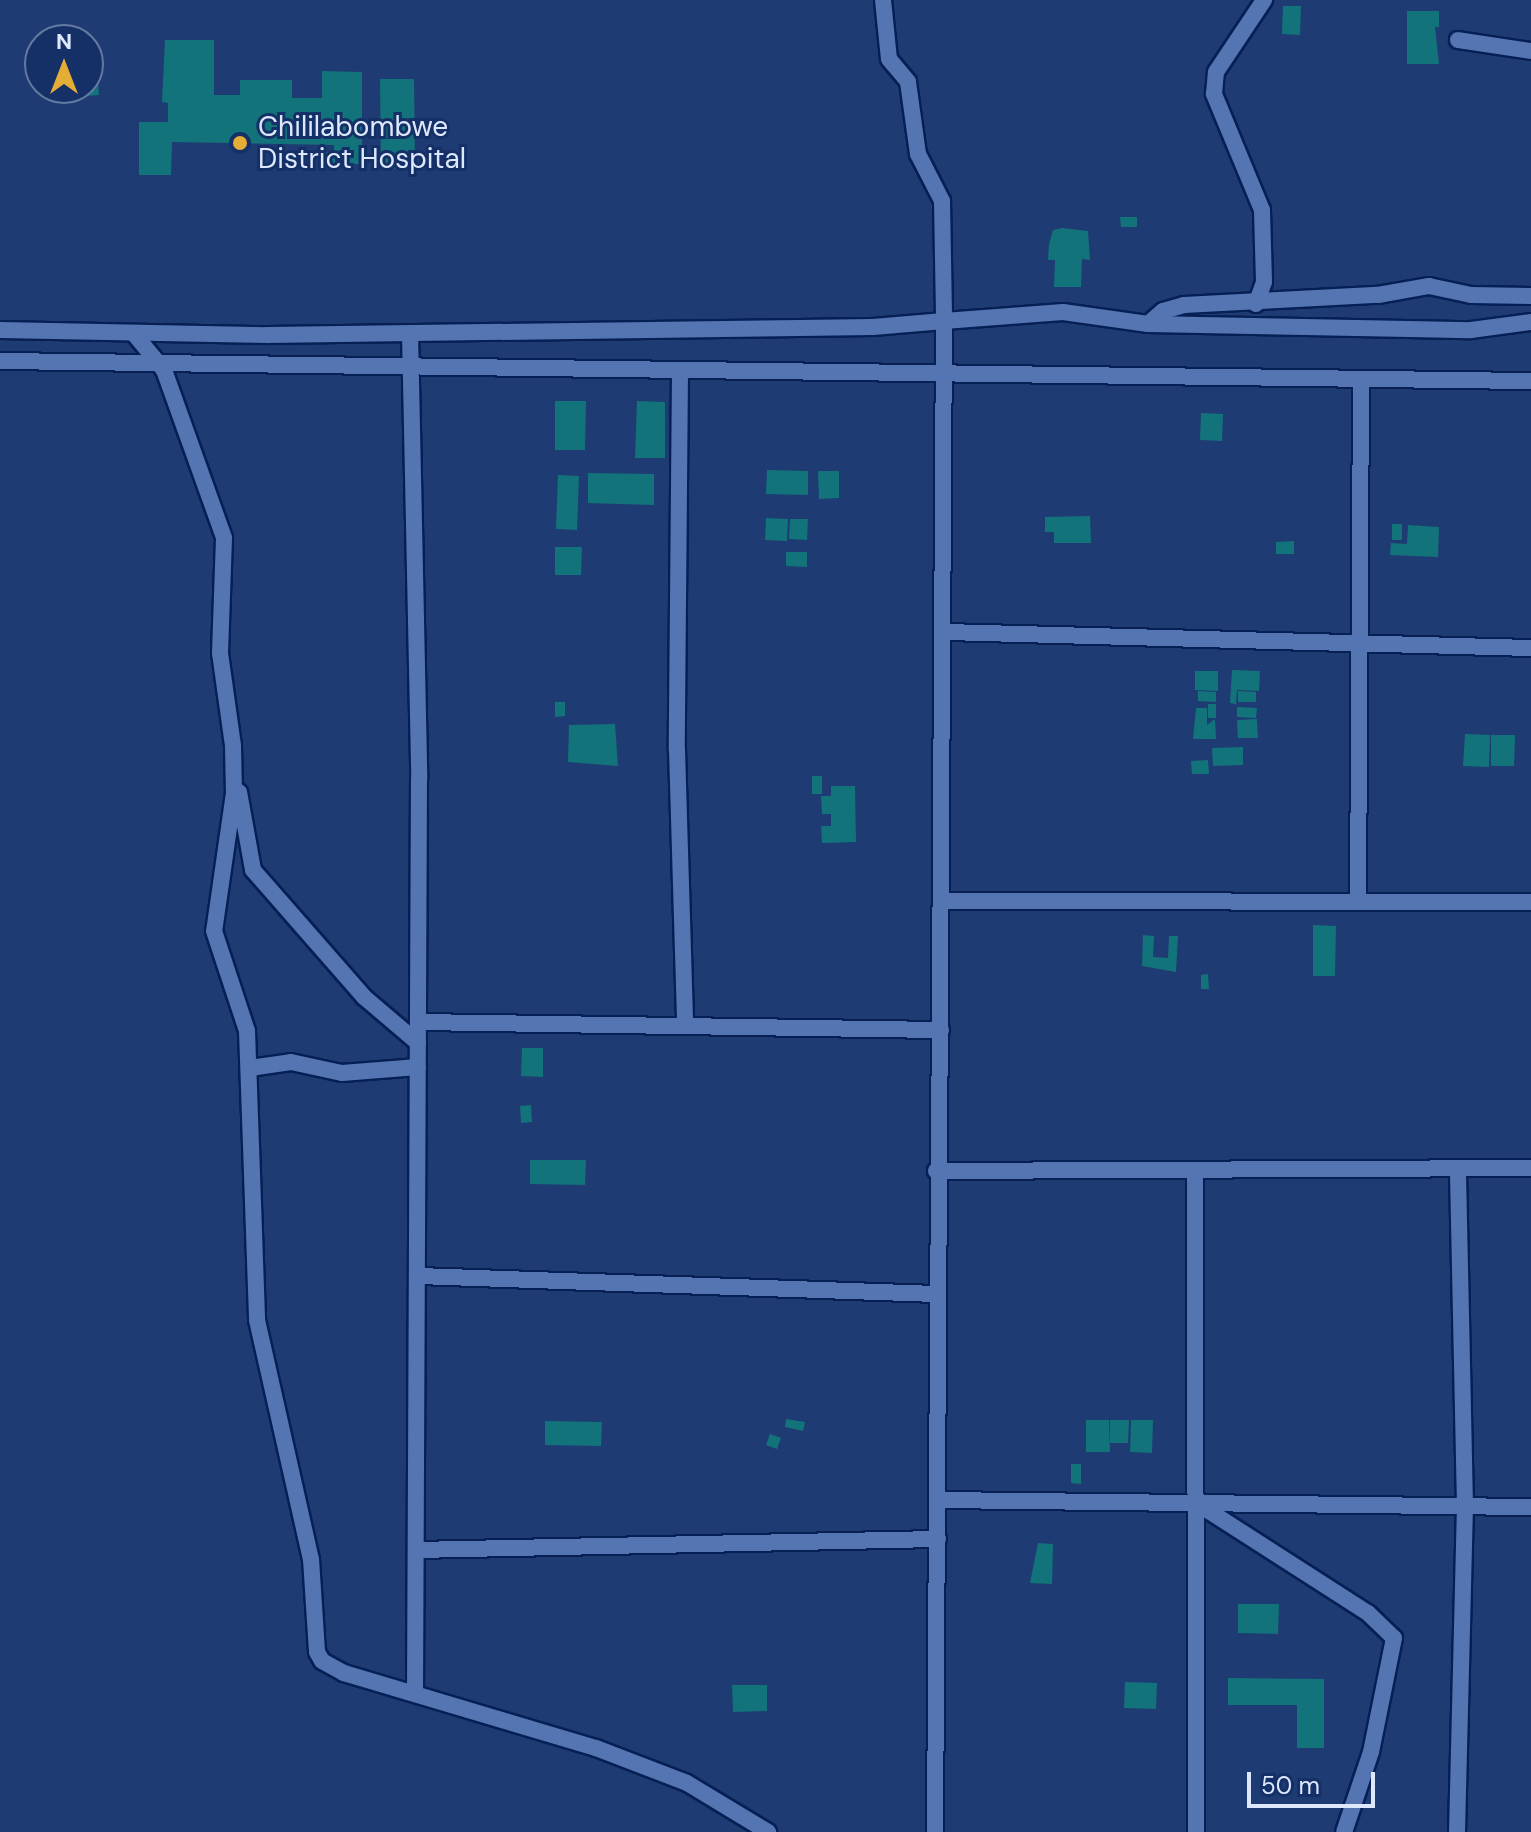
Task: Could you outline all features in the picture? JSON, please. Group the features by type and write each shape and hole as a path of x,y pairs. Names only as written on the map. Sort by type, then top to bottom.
{"street":[{"path":"883,0 889,59 908,82 918,154 942,201 946,632 936,1171 938,1539 935,1832"},
{"path":"1256,304 1264,282 1262,210 1214,94 1216,72 1264,0"},
{"path":"1458,40 1531,51"},
{"path":"1148,324 1163,311 1184,305 1256,304 1429,286 1471,295 1531,296"},
{"path":"0,330 135,335 873,327 1063,312 1148,324 1471,330 1531,322"},
{"path":"410,333 418,1022 415,1693"},
{"path":"135,335 162,365 224,538 220,653 234,764 253,870 364,997 418,1043"},
{"path":"0,361 1531,381"},
{"path":"680,372 677,750 685,1025"},
{"path":"1358,902 1361,379"},
{"path":"946,632 1359,646 1531,648"},
{"path":"234,764 214,931 247,1031 257,1320 311,1559 317,1652 322,1661 344,1673 630,1761 721,1800 768,1832"},
{"path":"943,901 1531,902"},
{"path":"418,1022 941,1030"},
{"path":"250,1068 291,1062 342,1073 418,1067"},
{"path":"936,1171 1531,1168"},
{"path":"1457,1832 1465,1507 1458,1169"},
{"path":"1195,1170 1196,1832"},
{"path":"418,1276 936,1294"},
{"path":"938,1500 1531,1507"},
{"path":"1197,1503 1368,1613 1394,1638 1371,1752 1344,1832"},
{"path":"416,1550 938,1539"}],"building":[{"path":"1283,6 1301,6 1300,35 1282,34"},
{"path":"1407,11 1439,11 1439,27 1435,27 1439,64 1407,64"},
{"path":"165,40 214,40 214,95 240,95 240,80 292,80 292,98 322,98 322,71 362,72 362,164 323,164 323,152 334,152 334,145 172,142 171,175 139,175 139,122 168,122 168,103 162,102"},
{"path":"380,79 414,79 415,168 381,169"},
{"path":"1120,217 1137,217 1137,227 1121,227"},
{"path":"1053,230 1088,231 1090,260 1082,259 1081,287 1054,287 1055,260 1048,260 1049,244"},
{"path":"555,401 586,401 585,450 555,450"},
{"path":"637,401 665,402 665,458 635,458"},
{"path":"1201,413 1223,414 1222,441 1200,440"},
{"path":"767,470 808,471 808,495 766,494"},
{"path":"818,471 839,471 839,498 819,499"},
{"path":"588,473 654,474 654,505 588,503"},
{"path":"558,475 579,476 577,530 556,529"},
{"path":"1090,516 1091,543 1054,543 1054,532 1045,532 1045,517"},
{"path":"766,518 788,519 787,541 765,540"},
{"path":"790,519 808,519 807,540 789,539"},
{"path":"1392,524 1402,524 1402,540 1392,540"},
{"path":"1408,525 1439,527 1438,557 1390,555 1391,543 1407,544"},
{"path":"1294,541 1294,554 1276,554 1276,542"},
{"path":"555,547 582,547 581,575 555,575"},
{"path":"786,552 807,552 807,567 786,566"},
{"path":"1232,670 1260,671 1259,691 1237,690 1236,704 1230,703"},
{"path":"1195,671 1218,671 1218,691 1195,690"},
{"path":"1198,691 1216,692 1216,702 1198,701"},
{"path":"1238,691 1256,692 1256,702 1238,702"},
{"path":"555,702 565,702 565,716 555,717"},
{"path":"1208,704 1216,704 1216,718 1208,718"},
{"path":"1237,707 1257,708 1256,718 1237,717"},
{"path":"1196,708 1207,708 1207,725 1215,719 1216,739 1193,739"},
{"path":"1257,719 1258,738 1238,738 1237,720"},
{"path":"615,724 618,766 568,762 569,725"},
{"path":"1465,734 1490,735 1489,767 1463,766"},
{"path":"1491,735 1515,735 1514,766 1491,766"},
{"path":"1243,747 1243,765 1213,766 1212,748"},
{"path":"1208,760 1209,774 1192,774 1191,761"},
{"path":"812,776 822,776 822,794 812,794"},
{"path":"831,786 855,786 856,842 822,843 821,826 831,826 831,814 822,814 821,796 831,796"},
{"path":"1313,925 1336,926 1335,976 1313,976"},
{"path":"1143,935 1154,936 1153,957 1168,958 1169,936 1178,936 1176,972 1142,966"},
{"path":"1208,974 1209,989 1201,989 1201,975"},
{"path":"522,1048 543,1048 543,1077 521,1076"},
{"path":"531,1105 532,1122 521,1123 520,1106"},
{"path":"530,1160 586,1160 585,1185 530,1184"},
{"path":"786,1419 805,1422 803,1431 785,1427"},
{"path":"1086,1420 1109,1420 1110,1452 1086,1452"},
{"path":"1110,1420 1129,1420 1128,1443 1110,1443"},
{"path":"1131,1420 1153,1420 1152,1453 1130,1452"},
{"path":"545,1421 602,1422 601,1446 545,1445"},
{"path":"770,1434 781,1438 777,1449 766,1445"},
{"path":"1071,1464 1081,1464 1081,1484 1071,1483"},
{"path":"1038,1543 1053,1544 1052,1584 1030,1583"},
{"path":"1238,1604 1279,1604 1278,1634 1238,1633"},
{"path":"1228,1678 1324,1679 1324,1748 1297,1748 1297,1705 1228,1705"},
{"path":"1125,1682 1157,1683 1156,1709 1124,1708"},
{"path":"732,1685 767,1685 767,1711 733,1712"}],"place":[{"name":"Chililabombwe District Hospital","path":"240,143"}]}
